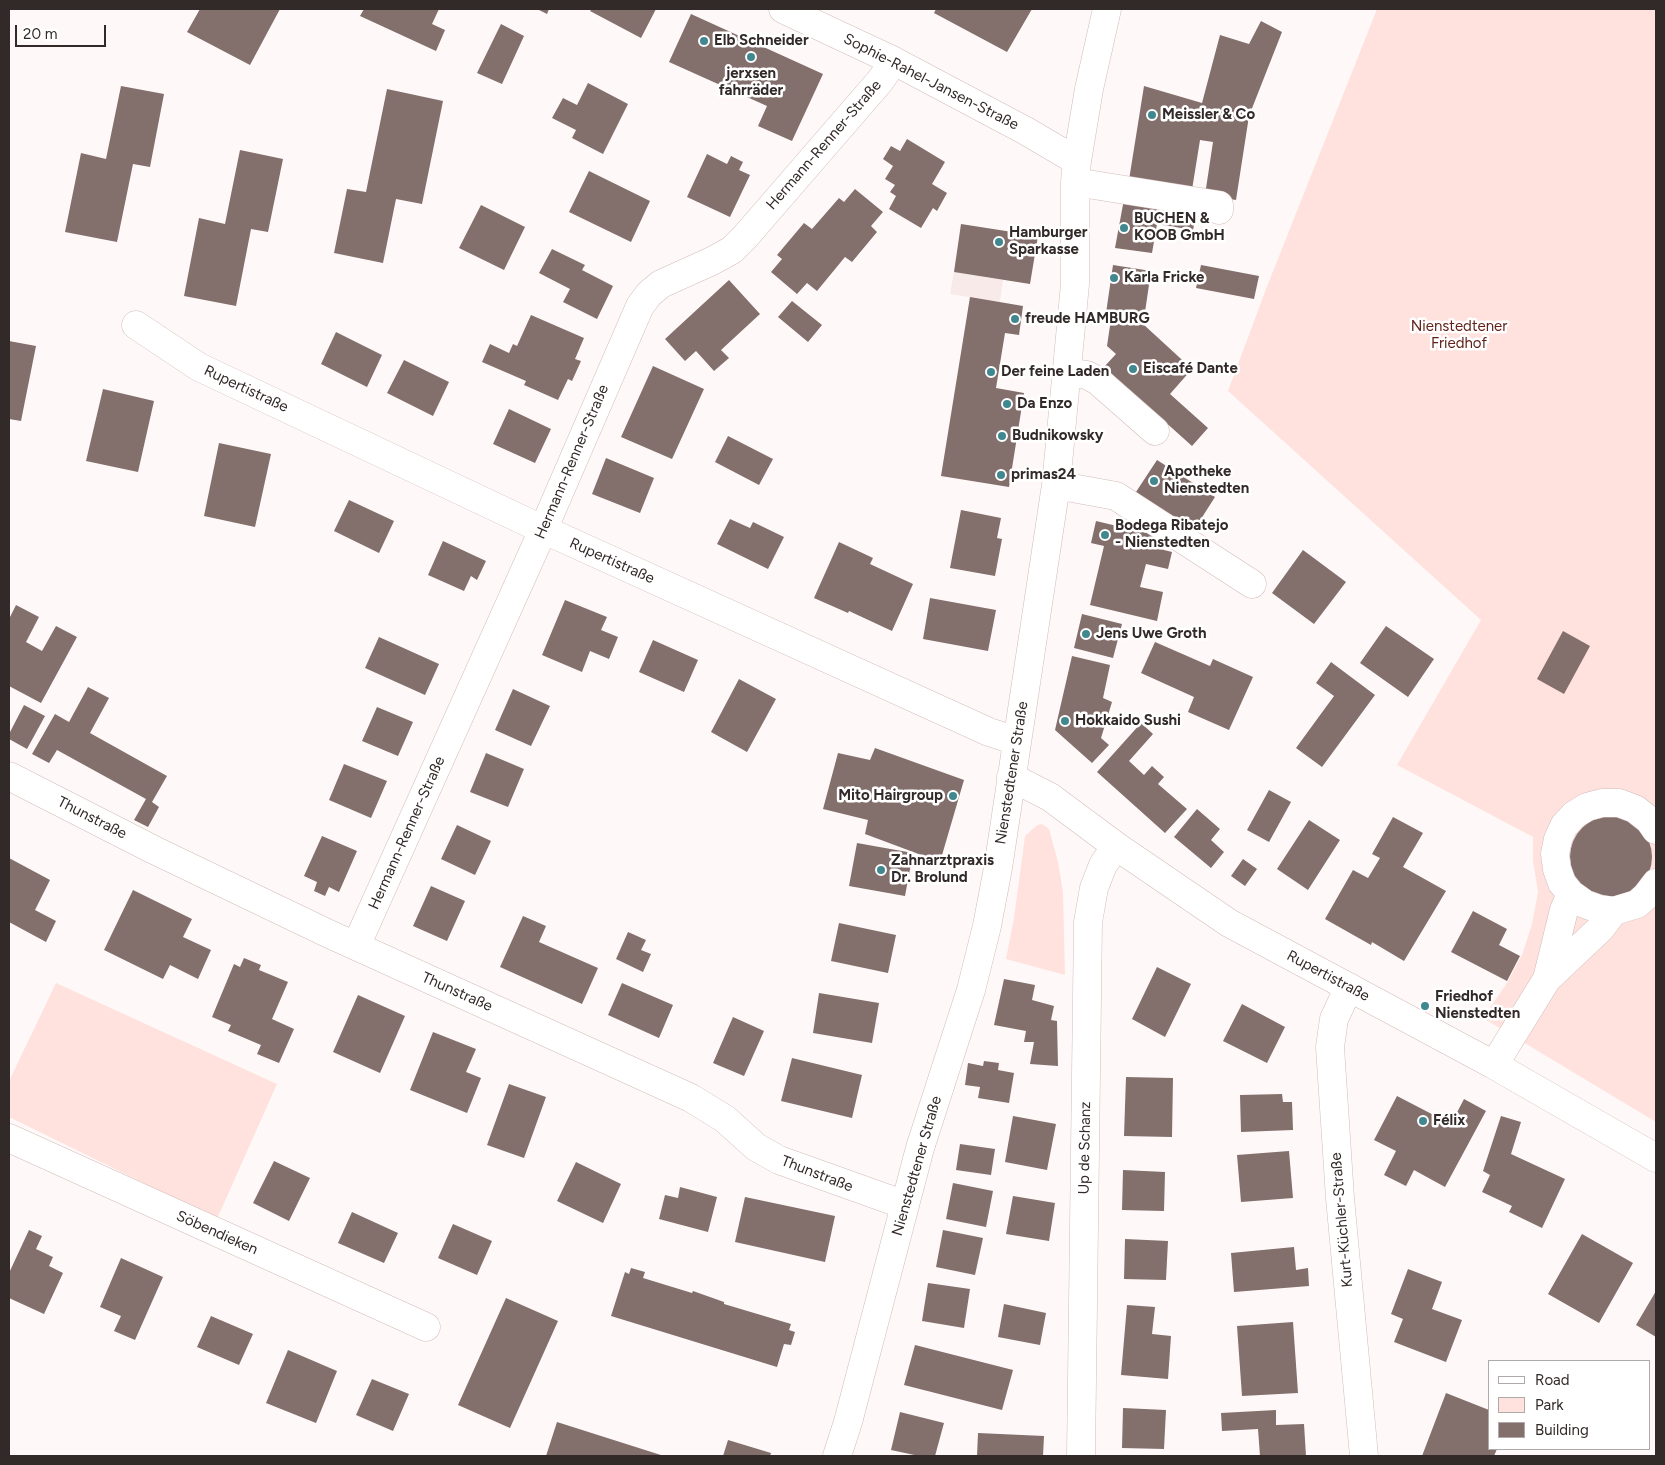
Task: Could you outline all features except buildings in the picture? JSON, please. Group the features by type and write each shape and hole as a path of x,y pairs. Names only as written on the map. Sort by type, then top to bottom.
{"street":[{"name":"Sophie-Rahel-Jansen-Straße","path":"782,9 894,61 1026,131 1076,171"},
{"name":"Nienstedtener Straße","path":"837,1456 848,1422 920,1148 971,990 983,944 998,868 1056,485 1075,284 1076,171 1090,81 1107,9"},
{"name":"Hermann-Renner-Straße","path":"356,946 543,530 640,306 649,294 661,284 732,250 880,81 894,61"},
{"path":"1076,171 1219,204 1219,210"},
{"name":"Rupertistraße","path":"136,325 199,367 543,530 989,732 1016,741"},
{"path":"1067,372 1087,375 1098,381 1155,431"},
{"path":"1056,485 1116,496 1252,584"},
{"name":"Thunstraße","path":"9,776 154,850 356,946 691,1098 725,1119 756,1146 779,1160 905,1205"},
{"name":"Rupertistraße","path":"1011,777 1050,797 1116,846 1229,923 1494,1065 1656,1158"},
{"path":"1656,830 1649,820 1636,809 1619,803 1602,803 1587,807 1574,815 1564,826 1558,839 1555,854 1562,883 1571,894 1585,904 1598,909 1614,910 1637,904 1656,883"},
{"name":"Up de Schanz","path":"1081,1456 1088,922 1094,888 1103,865 1116,846"},
{"path":"1547,979 1564,910 1571,894"},
{"path":"1494,1065 1547,979 1601,928 1614,910"},
{"name":"Kurt-Küchler-Straße","path":"1349,988 1334,1019 1330,1046 1340,1198 1364,1456"},
{"name":"Söbendieken","path":"9,1138 426,1327"}],"shaded area":[{"path":"954,272 1003,280 1000,302 950,294"}],"green space":[{"name":"Nienstedtener Friedhof","path":"1377,9 1656,9 1656,1122 1483,1018 1507,983 1522,955 1532,924 1538,892 1533,861 1533,837 1397,765 1481,620 1228,391 1266,289"},
{"path":"1042,824 1049,829 1058,862 1063,892 1065,975 1006,959 1014,918 1025,836 1037,825"},
{"path":"56,983 277,1084 217,1219 9,1117 9,1081"}],"place":[{"name":"Elb Schneider","path":"704,41"},
{"name":"jerxsen fahrräder","path":"751,57"},
{"name":"Meissler & Co","path":"1152,115"},
{"name":"BUCHEN & KOOB GmbH","path":"1124,228"},
{"name":"Hamburger Sparkasse","path":"999,242"},
{"name":"Karla Fricke","path":"1114,278"},
{"name":"freude HAMBURG","path":"1015,319"},
{"name":"Eiscafé Dante","path":"1133,369"},
{"name":"Der feine Laden","path":"991,372"},
{"name":"Da Enzo","path":"1007,404"},
{"name":"Budnikowsky","path":"1002,436"},
{"name":"primas24","path":"1001,475"},
{"name":"Apotheke Nienstedten","path":"1154,481"},
{"name":"Bodega Ribatejo - Nienstedten","path":"1105,535"},
{"name":"Jens Uwe Groth","path":"1086,634"},
{"name":"Hokkaido Sushi","path":"1065,721"},
{"name":"Mito Hairgroup","path":"953,796"},
{"name":"Zahnarztpraxis Dr. Brolund","path":"881,870"},
{"name":"Friedhof Nienstedten","path":"1425,1006"},
{"name":"Félix","path":"1423,1121"}]}
